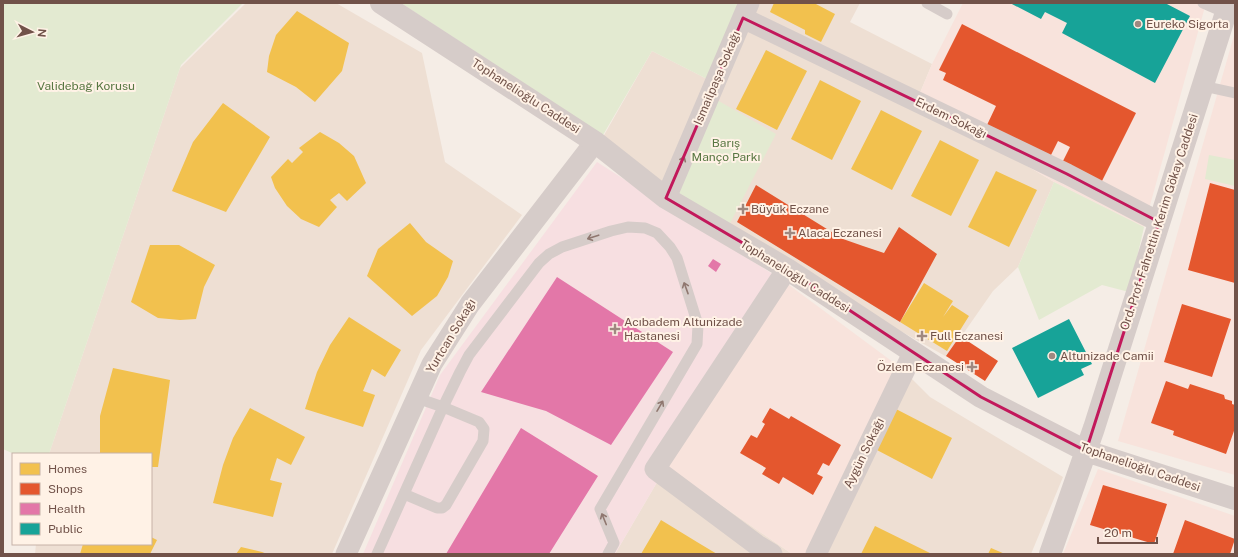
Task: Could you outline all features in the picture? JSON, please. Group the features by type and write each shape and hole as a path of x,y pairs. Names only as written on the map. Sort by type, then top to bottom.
{"main road":[{"name":"Tophanelioğlu Caddesi","path":"381,3 595,142 666,198 787,269 981,397 1086,451 1235,499"},
{"name":"Ord. Prof. Fahrettin Kerim Gökay Caddesi","path":"1050,554 1086,451 1228,8"}],"street":[{"name":"Ismailpaşa Sokağı","path":"666,198 746,10"},
{"name":"Erdem Sokağı","path":"746,10 1159,222"},
{"name":"Yurtcan Sokağı","path":"346,554 432,364 470,304 595,142"},
{"path":"760,551 655,469 787,269"},
{"name":"Aygün Sokağı","path":"816,554 913,352"}],"lane":[{"path":"927,3 947,14"},
{"path":"1203,3 1228,8"},
{"path":"1203,86 1235,93"},
{"path":"377,554 443,407 469,355 539,263 549,254 562,247 628,227 645,228 657,233 670,246 677,258 698,325 697,344 600,509 614,543 608,554"},
{"path":"404,494 437,508 442,508 446,505 483,441 484,429 479,422 417,398"}],"highlighted area":[{"path":"743,18 1067,174 1159,222 1086,451 981,397 787,269 666,198"}],"shaded area":[{"path":"246,3 336,3 422,53 445,162 522,215 421,350 332,554 35,554 36,545 152,545 152,453 49,453 180,68"},
{"path":"745,3 860,3 850,22 932,64 917,100 1054,182 1018,267 993,291 947,357 786,267 599,144 652,51 711,81"},
{"path":"963,3 1206,3 1144,227 1054,182 917,100 932,64"},
{"path":"1235,32 1235,475 1118,441"},
{"name":"Acıbadem Altunizade Hastanesi","path":"597,162 785,282 666,467 615,554 363,554 440,375"},
{"path":"785,282 901,368 806,554 792,554 666,467"},
{"path":"901,368 930,397 1063,477 1031,554 806,554"},
{"path":"666,467 792,554 615,554"},
{"path":"1098,469 1235,516 1235,554 1063,554"}],"green space":[{"name":"Validebağ Korusu","path":"3,3 243,3 181,65 49,453 12,453 3,449"},
{"path":"401,3 745,3 711,81 652,51 603,135"},
{"name":"Barış Manço Parkı","path":"710,96 776,134 725,233 666,198"},
{"path":"1209,155 1235,160 1235,186 1205,179"},
{"path":"1054,182 1144,227 1129,292 1102,285 1039,320 1018,267"}],"building: Homes":[{"path":"774,3 814,3 835,14 821,42 805,34 805,30 770,12"},
{"path":"297,11 349,43 342,71 315,102 296,87 267,72 269,56 276,35"},
{"path":"766,50 807,71 777,130 736,109"},
{"path":"820,80 861,101 832,160 791,139"},
{"path":"223,103 270,137 226,212 172,191 193,142"},
{"path":"881,110 922,131 892,190 851,169"},
{"path":"320,132 339,143 354,156 366,183 347,201 339,193 330,200 337,207 319,227 301,219 287,206 275,188 271,177 288,159 292,163 303,152 299,148"},
{"path":"940,140 979,160 951,216 911,196"},
{"path":"996,171 1037,190 1009,247 968,227"},
{"path":"410,223 426,242 453,261 448,277 437,296 412,316 367,276 378,249"},
{"path":"150,245 179,245 215,265 204,287 196,319 180,320 158,318 131,302"},
{"path":"924,283 953,301 943,317 952,305 969,316 947,351 900,322"},
{"path":"349,317 401,350 385,377 372,369 363,391 375,395 363,427 305,409 317,372 330,345"},
{"path":"113,368 170,380 158,467 152,467 152,453 100,453 100,416"},
{"path":"250,408 305,437 291,465 277,458 270,480 282,483 273,517 213,503 223,465 233,438"},
{"path":"896,409 952,438 932,479 875,449"},
{"path":"661,520 697,542 717,554 641,554"},
{"path":"875,526 932,554 861,554"},
{"path":"152,538 157,540 150,554 80,554 83,545 152,545"},
{"path":"241,547 262,552 267,554 236,554"},
{"path":"991,548 1005,554 988,554"}],"building: Shops":[{"path":"962,24 1136,113 1100,185 1061,165 1070,147 1058,141 1050,157 987,125 996,106 943,80 946,73 939,70"},
{"path":"1210,183 1235,190 1235,283 1188,270"},
{"path":"756,185 843,239 884,253 899,227 937,254 900,322 737,222"},
{"path":"1182,304 1231,319 1212,377 1164,362"},
{"path":"960,336 998,361 985,381 946,356"},
{"path":"1166,381 1188,389 1190,384 1224,395 1225,399 1232,401 1232,404 1235,405 1235,428 1226,454 1173,435 1174,431 1151,423"},
{"path":"770,408 789,419 791,416 841,445 829,466 823,463 817,474 823,477 813,495 783,477 779,484 762,474 766,468 740,453 751,435 757,438 765,424 762,422"},
{"path":"1103,485 1167,504 1154,544 1090,525"},
{"path":"1185,520 1235,539 1230,554 1173,554"}],"building: Health":[{"path":"713,259 721,264 716,272 708,266"},
{"path":"557,277 673,352 611,445 546,411 481,392"},
{"path":"521,428 598,476 549,554 446,554"}],"building: Public":[{"path":"1010,3 1165,3 1190,16 1155,83 1062,33 1067,23 1045,12 1041,19"},
{"name":"Altunizade Camii","path":"1069,319 1092,364 1081,369 1084,375 1038,398 1012,348"}],"place":[{"name":"Eureko Sigorta","path":"1138,24"},
{"name":"Büyük Eczane","path":"743,209"},
{"name":"Alaca Eczanesi","path":"790,233"},
{"name":"Acıbadem Altunizade Hastanesi","path":"615,329"},
{"name":"Full Eczanesi","path":"922,336"},
{"name":"Altunizade Camii","path":"1052,356"},
{"name":"Özlem Eczanesi","path":"972,367"}]}
